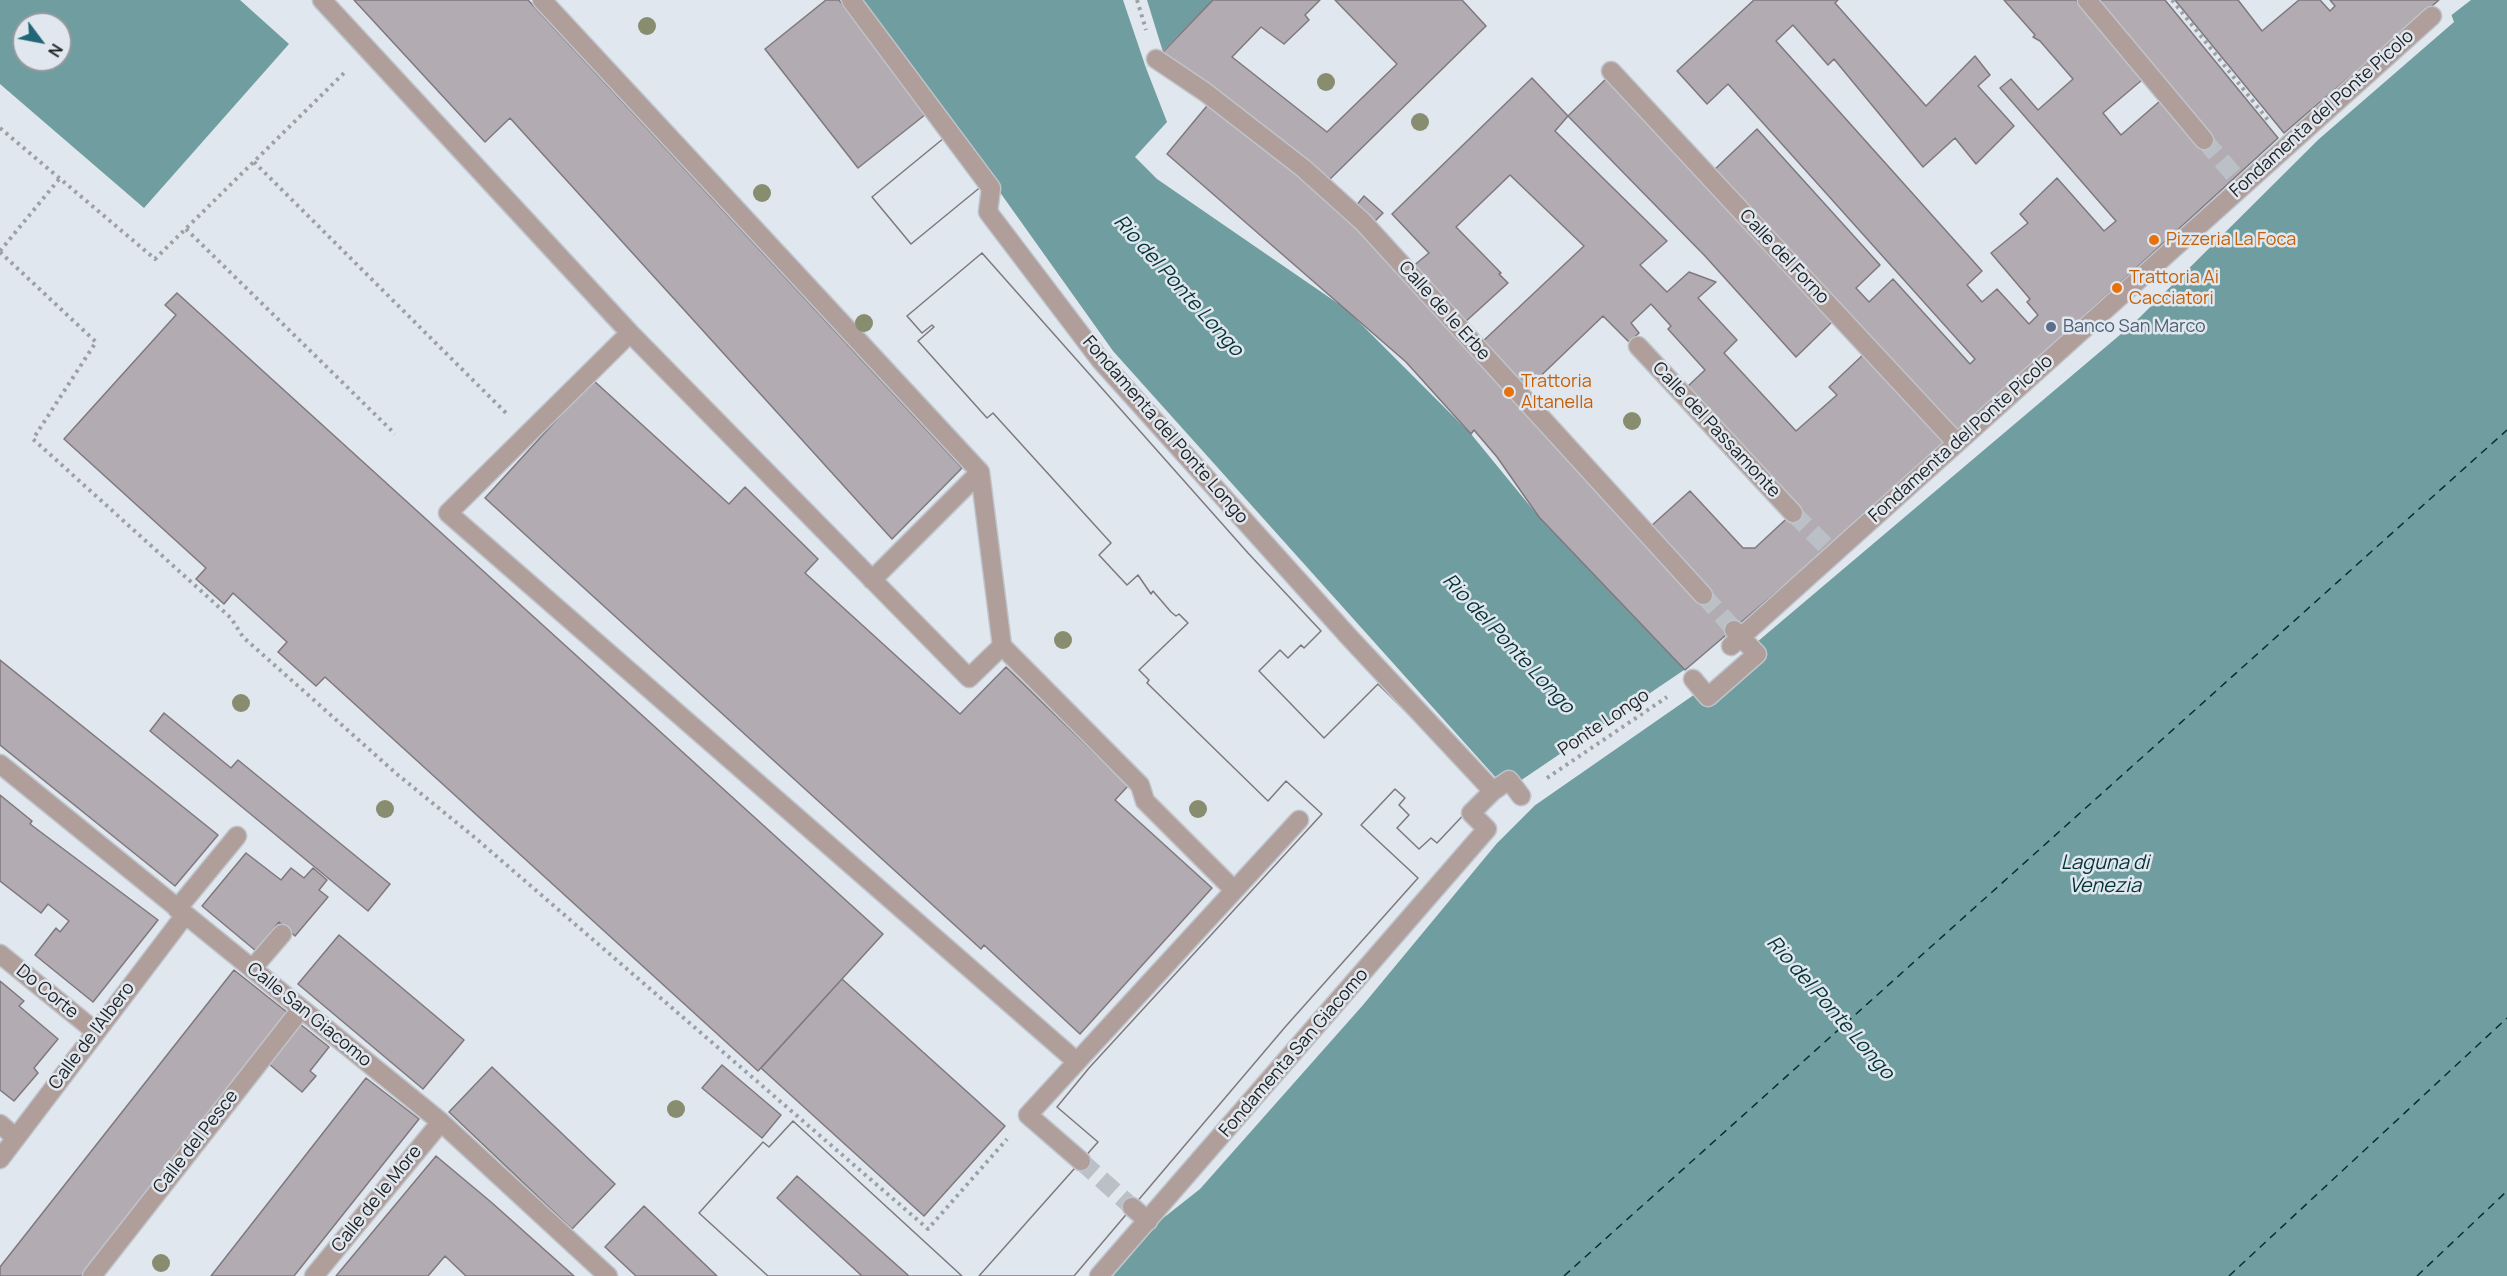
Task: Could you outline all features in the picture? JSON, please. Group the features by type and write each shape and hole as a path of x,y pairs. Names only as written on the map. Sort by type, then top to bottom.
{"street":[{"path":"322,0 630,333 969,678 1002,646"},
{"path":"542,0 980,472 1002,646 1140,785 1145,801 1234,890"},
{"name":"Fondamenta del Ponte Longo","path":"850,0 991,188 988,212 1101,361 1349,637 1493,790"},
{"path":"2087,0 2204,140"},
{"name":"Fondamenta del Ponte Picolo","path":"1693,679 1708,697 1757,654 1735,637 1957,443 2239,180 2288,144 2432,16"},
{"name":"Calle de le Erbe","path":"1156,59 1205,92 1303,168 1363,222 1702,595"},
{"name":"Calle del Forno","path":"1611,71 1957,443"},
{"path":"630,333 448,513 1076,1061"},
{"name":"Calle del Passamonte","path":"1638,346 1793,513"},
{"path":"872,580 980,472"},
{"name":"Calle San Giacomo","path":"0,764 441,1122 608,1276"},
{"path":"1493,790 1509,780 1521,796"},
{"name":"Fondamenta San Giacomo","path":"1099,1276 1487,829 1471,813 1493,790"},
{"path":"1081,1161 1028,1115 1299,820"},
{"name":"Calle de l'Albero","path":"0,1159 237,836"},
{"path":"252,969 282,934"},
{"name":"Do Corte","path":"0,954 95,1031"},
{"name":"Calle del Pesce","path":"92,1276 301,1009"},
{"name":"Calle de le More","path":"314,1276 441,1122"},
{"path":"0,1124 16,1138"},
{"path":"1132,1207 1148,1221"}],"path":[{"path":"2172,0 2288,144"},
{"path":"0,128 155,260 367,50"},
{"path":"254,162 528,434"},
{"path":"60,178 0,252 96,342 33,439 231,618 243,636 398,775 474,836 928,1229 1028,1115"},
{"path":"186,229 395,434"},
{"name":"Ponte Longo","path":"1521,796 1693,679"}],"water":[{"path":"0,0 240,0 289,44 144,208 0,84"},
{"name":"Laguna di Venezia","path":"863,0 1213,0 1146,68 1167,122 1135,157 1157,179 1346,309 1471,434 1539,517 1685,670 1698,692 2134,323 2319,139 2454,22 2446,0 2507,0 2507,1276 1113,1276 1162,1219 1200,1189 1363,1005 1498,842 1534,806 1498,780 1113,351"}],"pier":[{"path":"1123,0 1147,0 1163,52 1146,68"},
{"path":"2443,0 2471,0 2449,17"},
{"path":"1738,654 1740,656 1698,692 1534,806 1498,842 1496,839 1530,806 1515,785 1517,783 1687,668 1699,688"}],"building":[{"path":"354,0 528,0 962,468 892,539 510,118 485,142"},
{"path":"826,0 839,0 926,114 858,168 765,49"},
{"path":"1213,0 1320,0 1305,15 1309,20 1284,44 1261,27 1232,57 1327,132 1397,64 1335,0 1462,0 1486,26 1328,181 1163,52"},
{"path":"1754,0 1838,0 1835,3 1926,106 1975,56 1990,75 1978,86 2014,126 1976,164 1955,138 1923,167 1834,59 1828,65 1793,25 1776,41 1982,271 1967,285 1982,302 1997,289 2029,324 2038,315 2027,302 2030,299 1991,253 2028,223 2020,214 2057,178 2104,231 2116,221 2000,88 2011,79 2038,110 2073,79 2040,41 2033,37 2035,35 2004,0 2076,0 2142,80 2103,113 2121,135 2160,101 2097,0 2165,0 2278,138 1954,435 1712,172 1757,129 1880,265 1856,288 1869,302 1893,279 1970,364 1975,359 1728,84 1707,104 1677,71"},
{"path":"2175,0 2238,0 2262,31 2299,0 2320,0 2330,11 2335,6 2330,0 2439,0 2284,133"},
{"path":"1609,76 1832,322 1796,357 1705,256 1568,116"},
{"path":"1532,78 1568,116 1555,131 1667,241 1640,265 1667,292 1689,272 1716,282 1698,298 1737,340 1724,353 1796,431 1837,395 1829,387 1864,354 1948,440 1828,548 1685,670 1539,517 1497,457 1474,430 1471,434 1406,362 1167,154 1211,101 1332,199 1650,527 1690,491 1743,548 1755,548 1798,508 1687,387 1705,370 1668,329 1671,326 1651,304 1631,323 1639,333 1629,342 1603,316 1526,390 1481,343 1584,246 1510,175 1456,227 1508,283 1464,323 1412,267 1429,253 1392,214"},
{"path":"944,138 983,185 911,244 872,197"},
{"path":"944,138 983,185 911,244 872,197"},
{"path":"1364,196 1383,213 1372,224 1355,207"},
{"path":"982,253 1248,553 1321,631 1304,648 1301,645 1288,658 1280,650 1259,671 1324,738 1378,684 1486,791 1437,843 1431,838 1419,849 1397,828 1409,815 1399,805 1405,798 1395,789 1361,825 1418,878 1286,1026 1074,1276 979,1276 1098,1142 1057,1107 1089,1068 1322,814 1286,781 1268,801 1147,683 1149,680 1139,670 1188,623 1179,614 1176,616 1171,612 1153,591 1151,594 1138,575 1127,585 1099,555 1111,543 993,413 987,418 918,341 934,327 932,325 922,333 907,316"},
{"path":"982,253 1248,553 1321,631 1304,648 1301,645 1288,658 1280,650 1259,671 1324,738 1378,684 1486,791 1437,843 1431,838 1419,849 1397,828 1409,815 1399,805 1405,798 1395,789 1361,825 1418,878 1286,1026 1074,1276 979,1276 1098,1142 1057,1107 1089,1068 1322,814 1286,781 1268,801 1147,683 1149,680 1139,670 1188,623 1179,614 1176,616 1171,612 1153,591 1151,594 1138,575 1127,585 1099,555 1111,543 993,413 987,418 918,341 934,327 932,325 922,333 907,316"},
{"path":"177,293 883,934 758,1071 325,677 316,686 278,652 287,642 233,593 224,604 196,579 206,568 64,439 176,315 165,305"},
{"path":"593,380 729,504 745,487 818,559 805,573 960,714 1006,667 1128,786 1115,800 1212,888 1080,1034 984,945 981,949 485,498"},
{"path":"0,660 218,835 175,886 0,745"},
{"path":"164,713 231,768 238,760 390,884 368,911 150,731"},
{"path":"0,795 32,821 30,824 158,920 93,1002 35,955 56,928 60,932 69,921 48,904 41,913 0,881"},
{"path":"246,853 281,880 291,868 304,878 313,868 327,880 319,890 328,897 295,936 279,922 256,951 202,906"},
{"path":"339,935 464,1040 423,1089 298,984"},
{"path":"234,970 288,1013 81,1276 0,1276 0,1267"},
{"path":"842,979 1005,1126 924,1216 761,1068"},
{"path":"0,981 24,1001 19,1006 58,1039 34,1068 38,1073 14,1101 0,1090"},
{"path":"300,1024 329,1047 310,1071 316,1076 302,1092 269,1064"},
{"path":"722,1065 781,1115 762,1138 702,1088"},
{"path":"492,1067 615,1184 572,1229 449,1112"},
{"path":"366,1078 419,1119 294,1276 211,1276"},
{"path":"793,1121 962,1276 909,1276 797,1176 777,1198 862,1276 768,1276 699,1213 763,1142 769,1147"},
{"path":"793,1121 962,1276 768,1276 699,1213 763,1142 769,1147"},
{"path":"436,1156 574,1276 466,1276 445,1256 428,1276 336,1276"},
{"path":"644,1206 717,1276 636,1276 605,1247"}],"ferry route":[{"path":"1564,1276 2507,430"},
{"path":"2229,1276 2507,1018"},
{"path":"2417,1276 2507,1191"}],"tunnel":[{"path":"2204,140 2235,176"},
{"path":"1793,513 1828,548"},
{"path":"1703,595 1733,628"},
{"path":"1081,1161 1132,1207"}],"place":[{"name":"Pizzeria La Foca","path":"2154,240"},
{"name":"Trattoria Ai Cacciatori","path":"2117,288"},
{"name":"Banco San Marco","path":"2051,327"},
{"name":"Trattoria Altanella","path":"1509,392"}],"water label":[{"name":"Rio del Ponte Longo","path":"1178,286"},
{"name":"Rio del Ponte Longo","path":"1508,644"},
{"name":"Rio del Ponte Longo","path":"1830,1008"}]}
